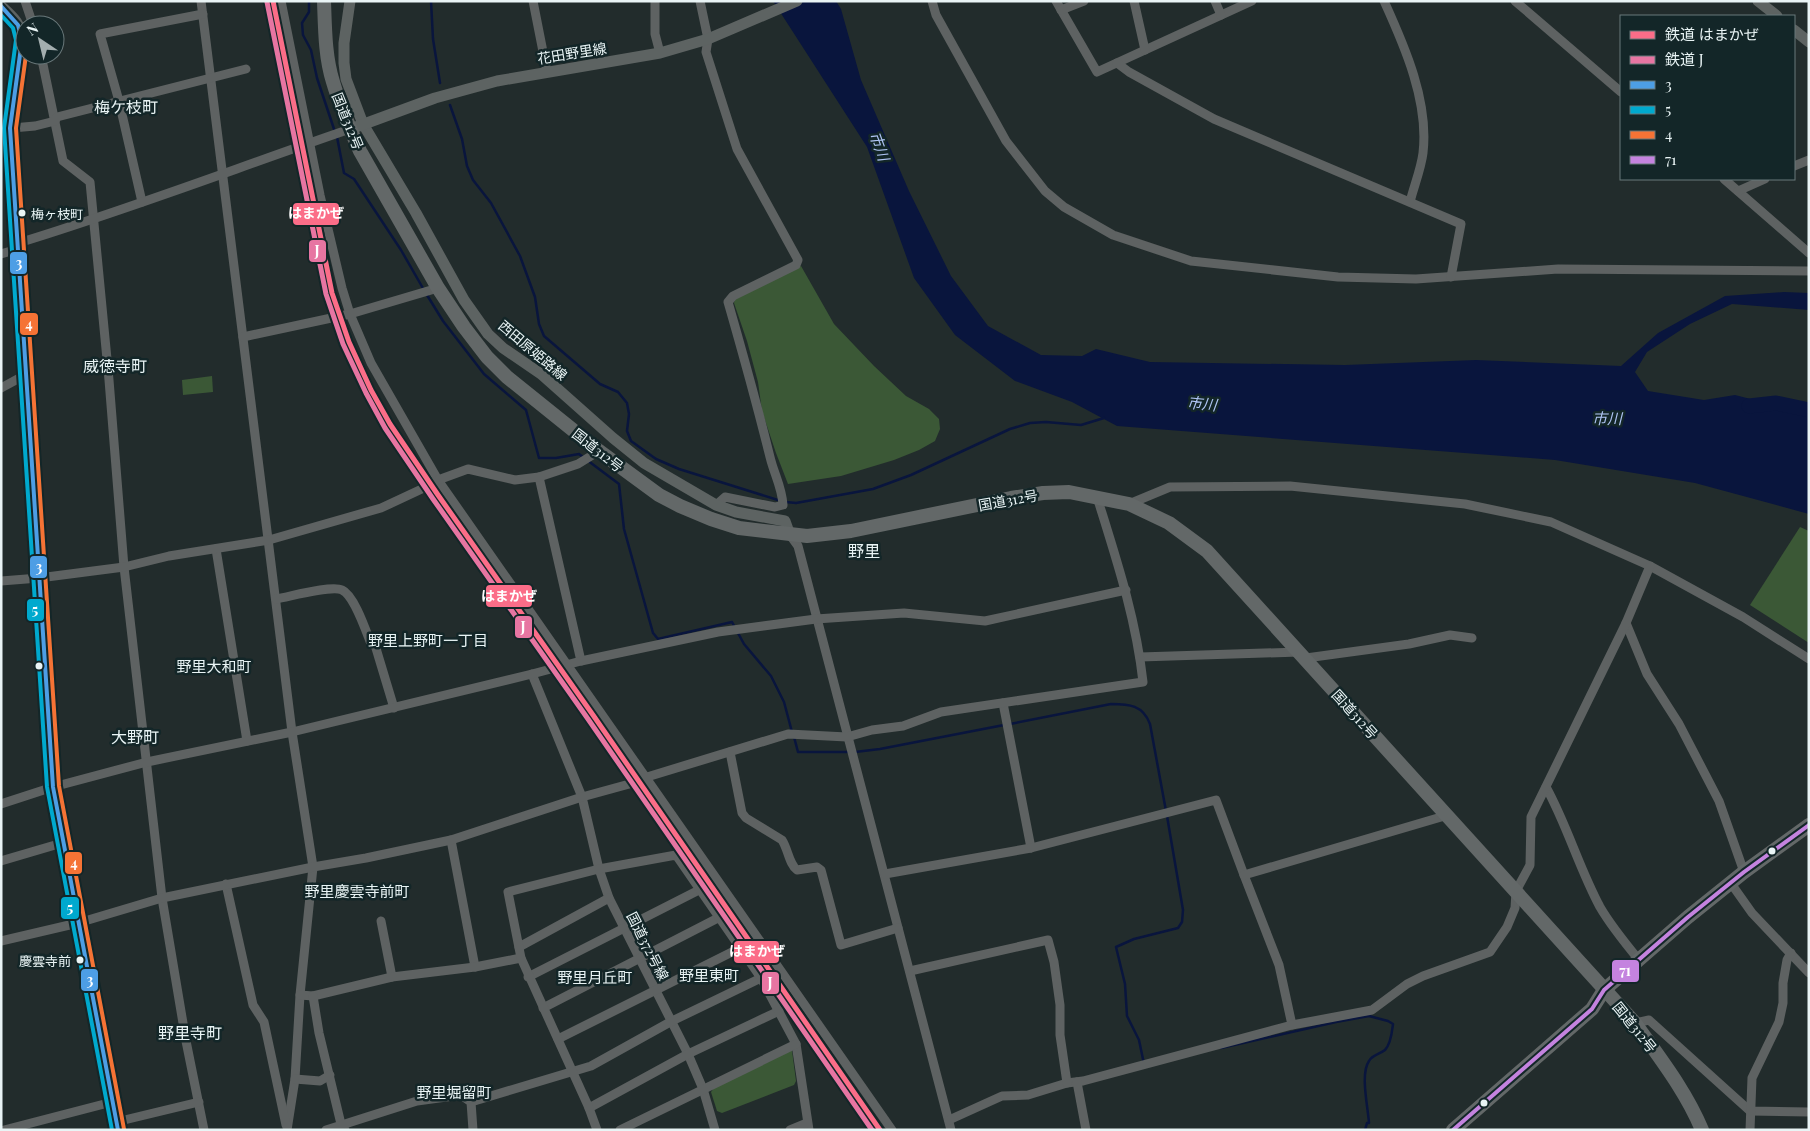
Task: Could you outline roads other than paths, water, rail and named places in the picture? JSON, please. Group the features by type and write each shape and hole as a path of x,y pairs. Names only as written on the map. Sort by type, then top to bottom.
{"highway":[{"name":"国道312号","path":"324,1 325,37 332,81 356,127 360,151 438,288 464,327 507,377 599,451 659,495 711,519 739,528 807,536 851,532 1011,498 1043,493 1069,492 1129,504 1169,522 1207,551 1635,1023 1674,1078 1702,1130"},
{"path":"1453,1130 1592,1009 1604,990 1730,882 1809,825"}],"main road":[{"name":"西田原姫路線","path":"350,1 344,43 344,63 356,127 421,221 464,300 488,334 540,374 613,438 644,462 716,505 736,512 785,522 790,535"},
{"name":"花田野里線","path":"356,127 435,98 497,81 660,53 712,37 797,1"},
{"path":"1758,1 1776,15"},
{"path":"1,6 15,19"},
{"path":"1795,31 1809,42"},
{"path":"18,65 6,129 18,246 53,787 62,843 117,1126"}],"street":[{"path":"25,1 30,15"},
{"path":"201,1 292,732 313,867 300,995 295,1079 287,1130"},
{"path":"281,1 322,203 342,288 350,314 371,363 438,480 892,1130"},
{"path":"533,1 547,72"},
{"path":"655,1 655,34 660,53"},
{"path":"700,1 712,37 706,52 737,149 798,260 796,265 733,296 728,302 751,379 771,463 782,490 783,505 775,507 725,497 716,505"},
{"path":"932,1 936,15 1006,142 1045,191 1064,207 1113,235 1191,261 1338,277 1416,279 1558,269 1809,271"},
{"path":"1056,1 1097,72 1252,1"},
{"path":"1061,10 1084,1"},
{"path":"1134,1 1145,50"},
{"path":"1215,1 1222,15"},
{"path":"1384,1 1410,62 1418,90 1423,155 1410,202"},
{"path":"1515,1 1620,91"},
{"path":"142,202 119,101 100,34 203,14"},
{"path":"1117,63 1129,72 1214,119 1461,224 1450,277"},
{"path":"43,65 63,161 90,182 124,566 162,898 186,1041 204,1130"},
{"path":"6,129 35,126 55,121 57,117 246,69"},
{"path":"1,254 18,246 222,173 356,127"},
{"path":"1795,166 1809,160"},
{"path":"1725,180 1809,253"},
{"path":"1738,191 1763,180"},
{"path":"243,336 350,314 438,288"},
{"path":"2,388 25,375"},
{"path":"1,580 39,578 124,566 169,556 269,540 381,508 438,480 468,469 514,480 539,477 578,464 599,451"},
{"path":"539,477 581,661"},
{"path":"1129,504 1170,487 1290,486 1465,504 1551,522 1650,566 1743,617 1809,660"},
{"path":"2,939 78,923 162,898 451,840 582,797 633,783 788,734 847,737 872,730 903,726 941,712 1143,682 1140,657 1126,590 1097,497"},
{"path":"790,535 798,546 951,1130"},
{"path":"216,548 247,741"},
{"path":"949,1120 1002,1096 1028,1095 1067,1083 1077,1082 1292,1025 1372,1010 1407,984 1423,976 1490,952 1507,928 1515,908 1516,890 1530,865 1532,817 1626,623 1650,566"},
{"path":"276,599 321,590 336,588 343,590 352,601 371,644 375,645 394,708"},
{"path":"1,804 53,787 147,762 292,732 567,664 718,632 816,619 910,613 985,622 1126,590"},
{"path":"1626,623 1647,674 1679,724 1718,801 1744,872"},
{"path":"1140,657 1302,655 1409,644 1450,635 1472,638"},
{"name":"国道372号線","path":"532,674 582,797 599,869 609,898 688,1054 703,1089 715,1130"},
{"path":"1002,703 1031,848"},
{"path":"730,752 742,814 782,840 794,868 797,870 816,867 821,870 841,945 898,928"},
{"path":"1546,787 1556,805 1600,907 1614,929 1639,960"},
{"path":"885,874 1031,848 1216,800 1279,965 1292,1025"},
{"path":"1244,875 1448,815"},
{"path":"451,840 475,967"},
{"path":"1,861 62,843"},
{"path":"597,1130 558,1039 528,977 521,958 508,892 599,869 676,855 761,978 796,1044 808,1127 790,1130"},
{"path":"1730,882 1752,913 1809,973"},
{"path":"226,884 253,1005 264,1022 287,1130"},
{"path":"528,977 699,890"},
{"path":"519,947 609,898"},
{"path":"543,1008 718,918"},
{"path":"381,921 392,977"},
{"path":"910,971 1048,940 1054,962 1060,1005 1060,1035 1067,1083"},
{"path":"558,1039 740,948"},
{"path":"1750,1130 1752,1078 1779,1022 1783,1004 1783,983 1787,960 1791,953"},
{"path":"300,995 313,996 392,977 475,967 521,958"},
{"path":"471,1102 591,1066 672,1021 761,978"},
{"path":"313,996 343,1127"},
{"path":"589,1108 688,1054 779,1011"},
{"path":"1635,1023 1649,1020 1750,1111 1809,1112"},
{"path":"620,1130 796,1044"},
{"path":"295,1079 320,1081 330,1075"},
{"path":"1077,1082 1086,1130"},
{"path":"326,1130 343,1127 417,1101 461,1095 471,1102"},
{"path":"4,1130 112,1102"},
{"path":"117,1126 198,1102"},
{"path":"471,1102 473,1130"}],"water":[{"path":"773,1 836,1 841,9 861,80 909,191 951,276 988,326 1041,355 1082,356 1096,349 1150,362 1345,365 1476,360 1621,366 1658,333 1725,296 1784,292 1809,293 1809,310 1732,304 1690,324 1647,352 1635,372 1648,391 1704,400 1735,395 1809,414 1809,514 1695,483 1555,460 1117,426 1072,402 1015,381 955,335 914,278 867,147"}],"waterway":[{"path":"309,1 309,12 302,23 303,35 311,50 317,78 335,132"},
{"path":"431,1 433,39 440,83"},
{"path":"450,105 462,139 467,166 473,180 491,203 520,256 535,297 539,324 544,336 600,384 618,392 627,403 629,414 627,431 631,441 656,459 679,469 781,501"},
{"path":"337,137 344,173 354,179 401,250 424,290"},
{"path":"427,295 443,321 484,374 526,410 539,458 556,458 579,454 619,484 624,529 653,633 658,639 732,622 744,644 771,676 784,702 792,732"},
{"name":"市川","path":"1749,406 1776,403 1809,410"},
{"path":"786,502 796,503 873,489 911,475 1010,429 1030,423 1046,422 1081,425 1104,418"},
{"path":"1010,724 1111,704 1124,704 1139,709 1150,724 1166,811"},
{"path":"855,752 880,749 1004,725"},
{"path":"794,737 798,752 849,752"},
{"path":"1144,1064 1139,1040 1127,1016 1125,984 1116,947 1134,939 1178,928 1182,922 1183,910 1167,816"},
{"path":"1221,1048 1369,1016 1388,1021 1393,1024 1389,1045 1385,1050 1370,1059 1366,1067 1365,1091 1369,1123 1367,1123 1365,1130"}],"rail line":[{"name":"はまかぜ","path":"273,1 332,293 349,342 371,390 390,424 438,495 593,715 880,1130"},
{"name":"J","path":"267,2 326,294 343,344 366,393 385,428 433,499 588,719 872,1130"}],"place":[{"name":"梅ヶ枝町","path":"22,213"},
{"name":"慶雲寺前","path":"80,960"}],"district":[{"name":"梅ケ枝町","path":"126,106"},
{"name":"威徳寺町","path":"115,365"},
{"name":"野里","path":"864,550"},
{"name":"野里上野町一丁目","path":"428,640"},
{"name":"野里大和町","path":"214,666"},
{"name":"大野町","path":"135,736"},
{"name":"野里慶雲寺前町","path":"357,891"},
{"name":"野里東町","path":"709,975"},
{"name":"野里月丘町","path":"595,977"},
{"name":"野里寺町","path":"190,1032"},
{"name":"野里堀留町","path":"454,1092"}]}
